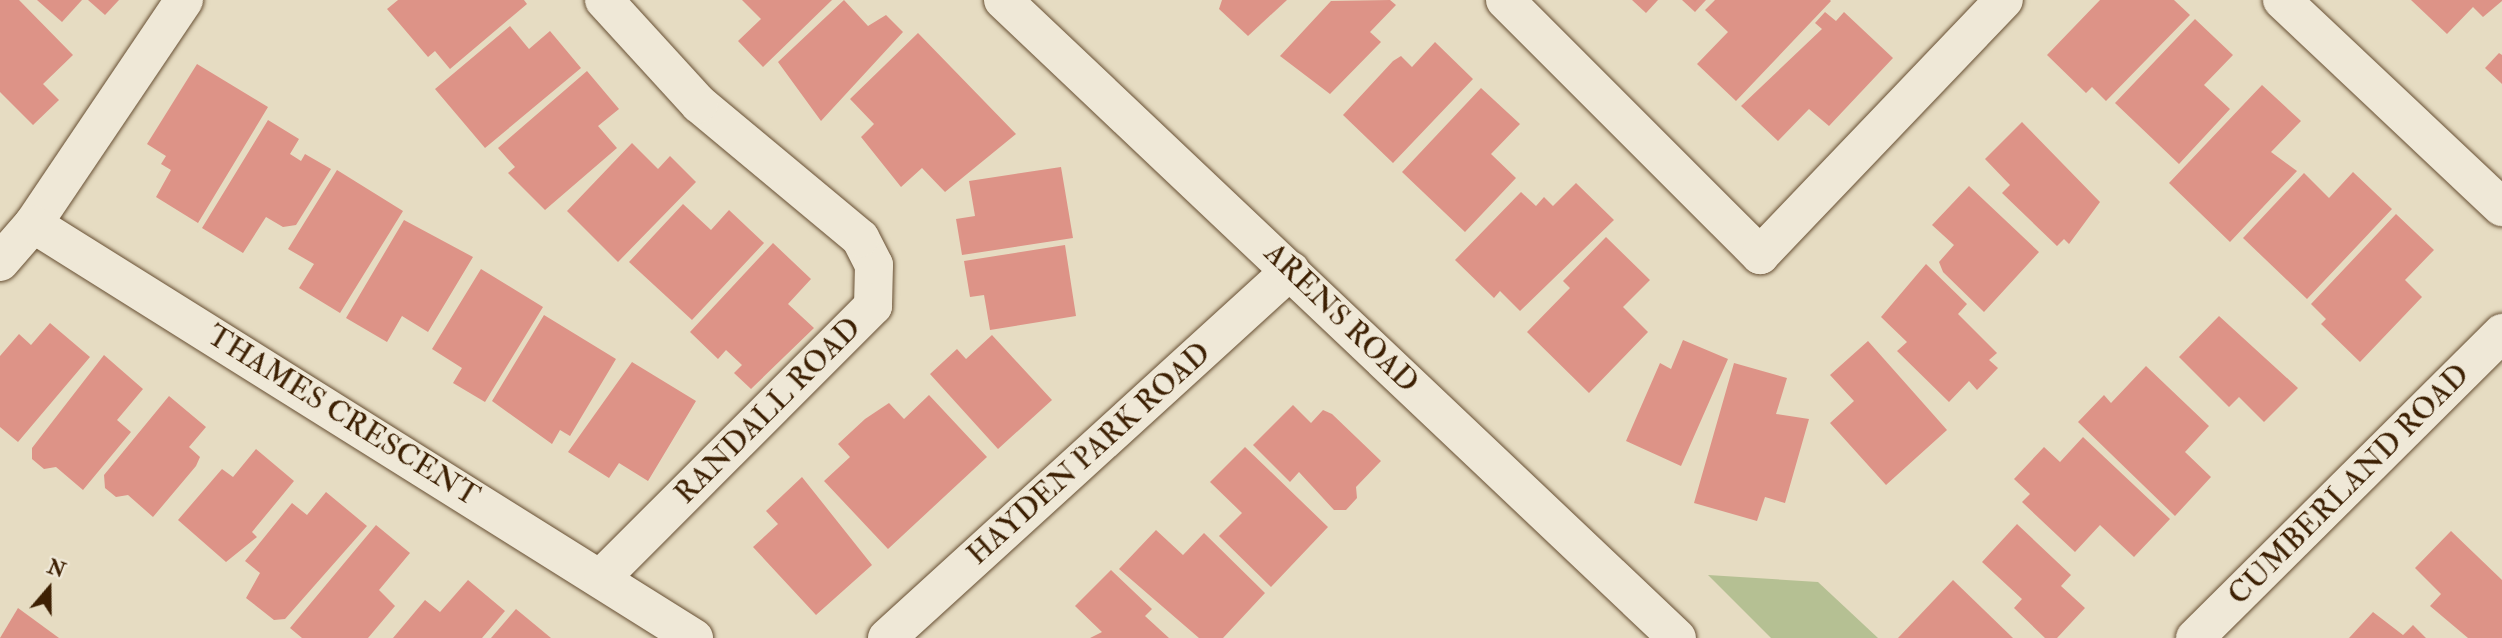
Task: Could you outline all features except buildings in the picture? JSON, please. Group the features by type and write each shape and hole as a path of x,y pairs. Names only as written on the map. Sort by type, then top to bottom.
{"street":[{"path":"0,262 33,224 184,0"},
{"name":"RANDALL ROAD","path":"603,576 873,306 874,265 860,238 699,104 604,0"},
{"name":"ARENS ROAD","path":"1003,0 1291,270 1676,638"},
{"path":"1505,0 1760,255 2004,0"},
{"path":"2282,0 2502,207"},
{"name":"THAMES CRESCENT","path":"33,224 603,576 694,638"},
{"name":"HAYDEN PARK ROAD","path":"887,638 1291,270"},
{"name":"CUMBERLAND ROAD","path":"2195,638 2502,333"}],"green space":[{"path":"1708,575 1818,582 1878,638 1771,638"}]}
